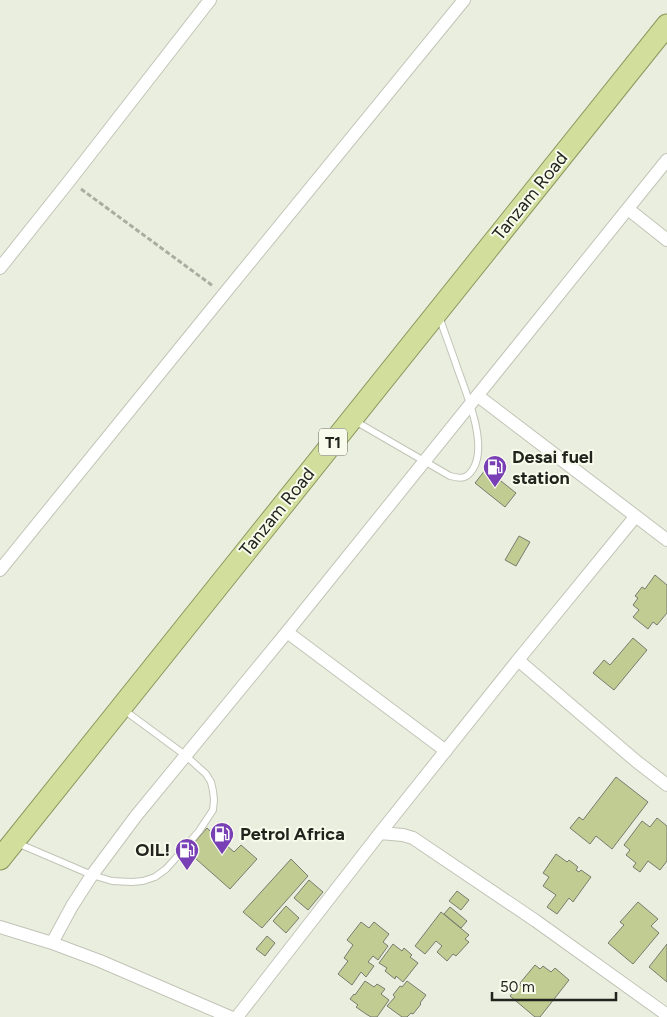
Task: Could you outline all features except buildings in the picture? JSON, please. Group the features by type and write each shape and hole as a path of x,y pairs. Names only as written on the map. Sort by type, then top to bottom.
{"highway":[{"name":"Tanzam Road","path":"0,859 667,25"}],"street":[{"path":"0,268 210,0"},
{"path":"0,570 464,0"},
{"path":"52,943 72,906 120,836 667,160"},
{"path":"628,209 667,240"},
{"path":"474,400 667,540"},
{"path":"237,1017 518,660 636,517"},
{"path":"287,632 446,752"},
{"path":"518,660 636,761 667,785"},
{"path":"380,833 404,835 413,838 536,921 667,1015"},
{"path":"0,927 52,943 100,961 230,1017"}],"lane":[{"path":"352,419 450,476 458,479 464,478 471,473 478,456 474,400 437,312"},
{"path":"14,841 92,875 112,881 132,882 155,877 166,869 199,831 213,810 213,792 211,782 206,774 185,755 121,708"}],"path":[{"path":"70,180 224,294"}],"place":[{"name":"Desai fuel station","path":"495,488"},
{"name":"Petrol Africa","path":"222,855"},
{"name":"OIL!","path":"187,871"}]}
